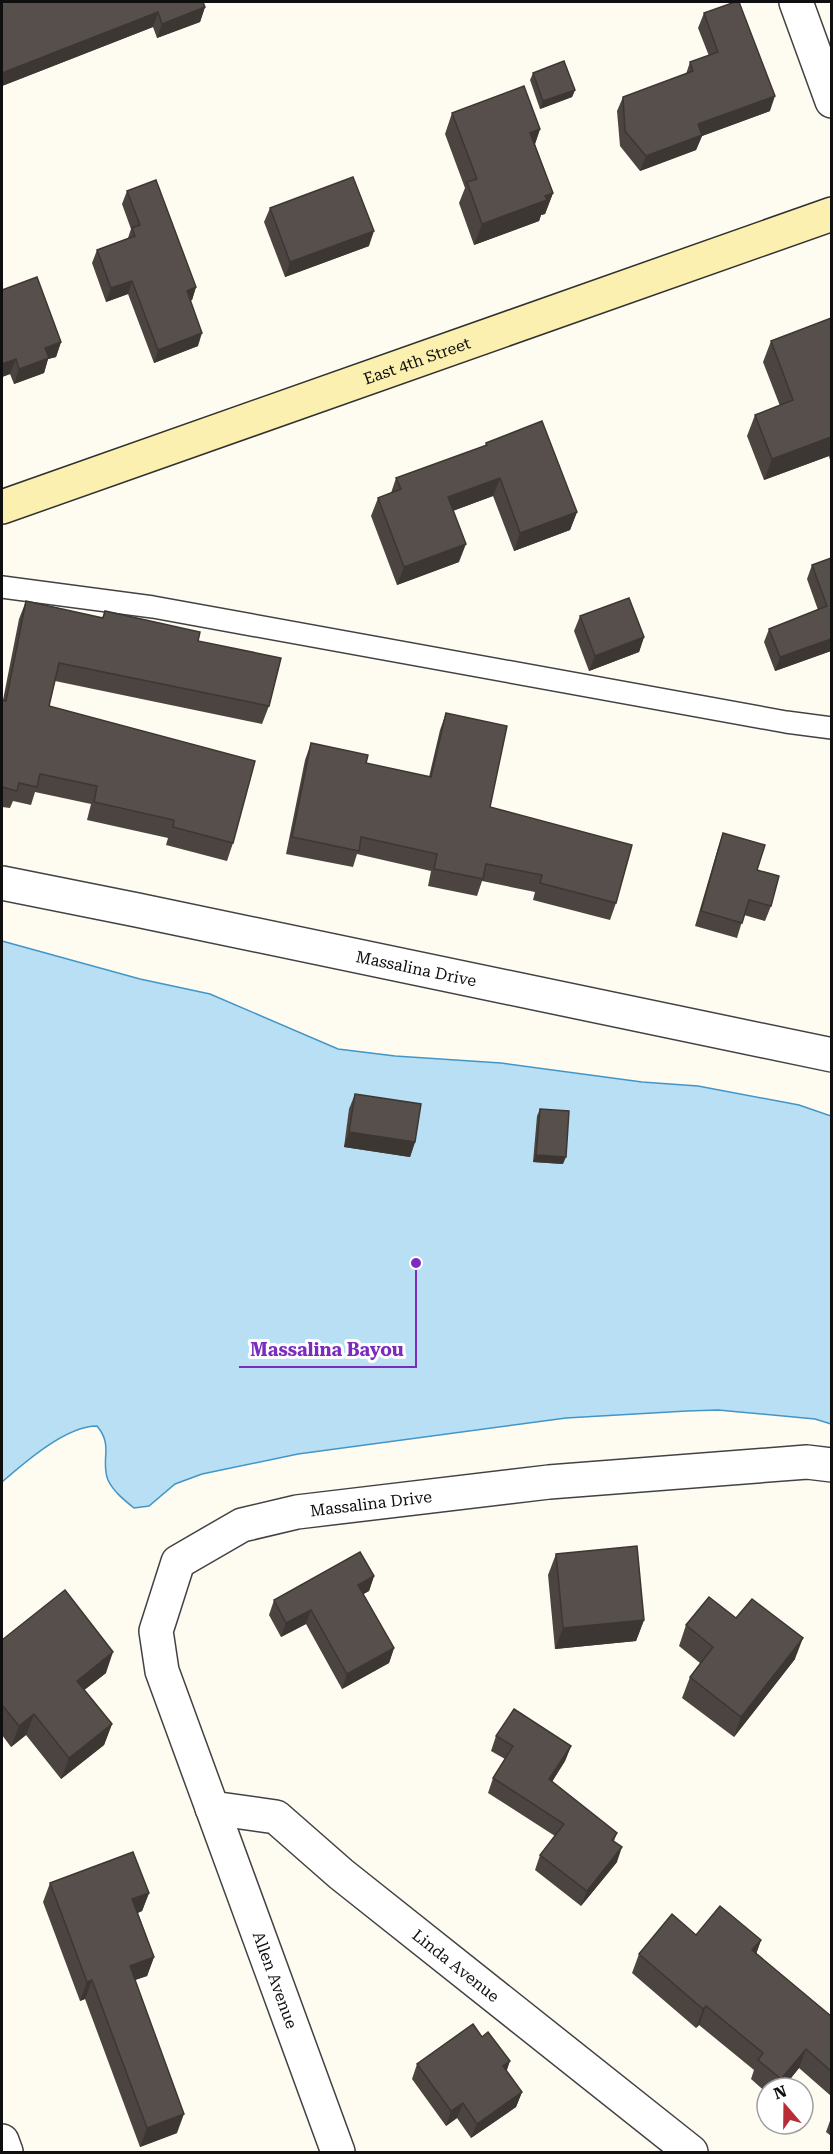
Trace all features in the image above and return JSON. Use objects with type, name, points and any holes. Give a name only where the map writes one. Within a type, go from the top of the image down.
[{"type":"street","points":[[796,2],[831,101]]},
{"type":"street","name":"East 4th Street","points":[[2,507],[831,214]]},
{"type":"street","name":"Massalina Drive","points":[[2,883],[831,1055]]},
{"type":"street","name":"Massalina Drive","points":[[212,1808],[162,1671],[156,1631],[178,1562],[242,1525],[297,1512],[549,1482],[807,1462],[831,1465]]},
{"type":"street","name":"Allen Avenue","points":[[212,1808],[339,2152]]},
{"type":"street","name":"Linda Avenue","points":[[212,1808],[276,1817],[341,1874],[691,2152]]},
{"type":"street","points":[[2,2140],[6,2152]]},
{"type":"lane","points":[[2,587],[153,607],[786,722],[831,728]]},
{"type":"water","points":[[2,941],[140,979],[210,994],[338,1049],[395,1056],[501,1063],[642,1082],[698,1086],[799,1105],[831,1116],[831,1424],[815,1419],[718,1410],[566,1418],[298,1454],[202,1474],[175,1484],[149,1506],[134,1508],[116,1492],[108,1480],[105,1466],[105,1440],[97,1426],[72,1432],[59,1438],[34,1455],[2,1482]]},
{"type":"building","points":[[2,2],[203,2],[205,7],[162,24],[158,12],[2,73]]},
{"type":"building","points":[[739,2],[775,96],[698,124],[702,135],[646,156],[625,131],[623,97],[693,71],[690,62],[718,52],[704,13]]},
{"type":"building","points":[[564,61],[575,90],[543,101],[533,73]]},
{"type":"building","points":[[524,86],[540,129],[530,133],[553,193],[545,196],[547,200],[482,224],[467,182],[477,179],[452,113]]},
{"type":"building","points":[[353,177],[374,231],[290,262],[270,208]]},
{"type":"building","points":[[156,180],[196,287],[187,291],[202,333],[158,350],[132,281],[111,288],[97,250],[135,236],[132,228],[140,225],[127,191]]},
{"type":"building","points":[[37,277],[61,342],[45,348],[49,358],[19,369],[16,359],[2,364],[2,290]]},
{"type":"building","points":[[831,318],[831,437],[772,459],[755,415],[793,400],[771,341]]},
{"type":"building","points":[[542,421],[577,512],[520,533],[500,478],[448,497],[466,544],[404,567],[378,498],[401,489],[396,478],[487,445],[486,443]]},
{"type":"building","points":[[831,558],[831,639],[780,657],[769,629],[827,606],[812,565]]},
{"type":"building","points":[[629,598],[644,637],[595,656],[580,616]]},
{"type":"building","points":[[26,601],[103,618],[105,611],[200,632],[198,641],[281,658],[269,706],[59,663],[49,706],[255,761],[233,843],[173,827],[174,820],[94,802],[97,786],[40,774],[37,787],[19,783],[17,791],[2,787],[2,700],[6,701]]},
{"type":"building","points":[[446,713],[507,726],[490,807],[632,845],[616,903],[540,883],[542,875],[486,864],[483,879],[434,869],[437,854],[361,837],[359,851],[292,837],[311,743],[368,755],[366,763],[431,777]]},
{"type":"building","points":[[723,833],[765,845],[757,870],[779,876],[771,906],[749,900],[742,923],[701,911]]},
{"type":"building","points":[[355,1094],[421,1104],[415,1142],[349,1132]]},
{"type":"building","points":[[540,1109],[569,1111],[566,1157],[536,1155]]},
{"type":"building","points":[[637,1546],[644,1620],[563,1628],[556,1554]]},
{"type":"building","points":[[360,1552],[374,1576],[358,1585],[394,1648],[347,1674],[311,1610],[286,1623],[274,1600]]},
{"type":"building","points":[[65,1590],[113,1652],[77,1681],[112,1724],[69,1758],[34,1714],[19,1726],[2,1705],[2,1640]]},
{"type":"building","points":[[709,1597],[736,1618],[752,1599],[803,1638],[741,1717],[690,1677],[713,1647],[686,1625]]},
{"type":"building","points":[[514,1709],[571,1746],[549,1779],[617,1833],[612,1840],[622,1847],[587,1891],[540,1855],[564,1824],[493,1778],[513,1746],[496,1736]]},
{"type":"building","points":[[133,1852],[149,1893],[132,1899],[154,1957],[130,1966],[184,2114],[147,2128],[92,1980],[87,1982],[50,1883]]},
{"type":"building","points":[[720,1906],[761,1940],[752,1950],[831,2016],[831,2071],[806,2049],[784,2076],[777,2076],[758,2060],[763,2053],[706,2006],[703,2009],[639,1954],[672,1914],[696,1935]]},
{"type":"building","points":[[473,2024],[482,2037],[488,2032],[510,2061],[503,2066],[522,2092],[477,2124],[463,2103],[451,2111],[417,2064]]},
{"type":"place","name":"Massalina Bayou","points":[[416,1263]]}]
